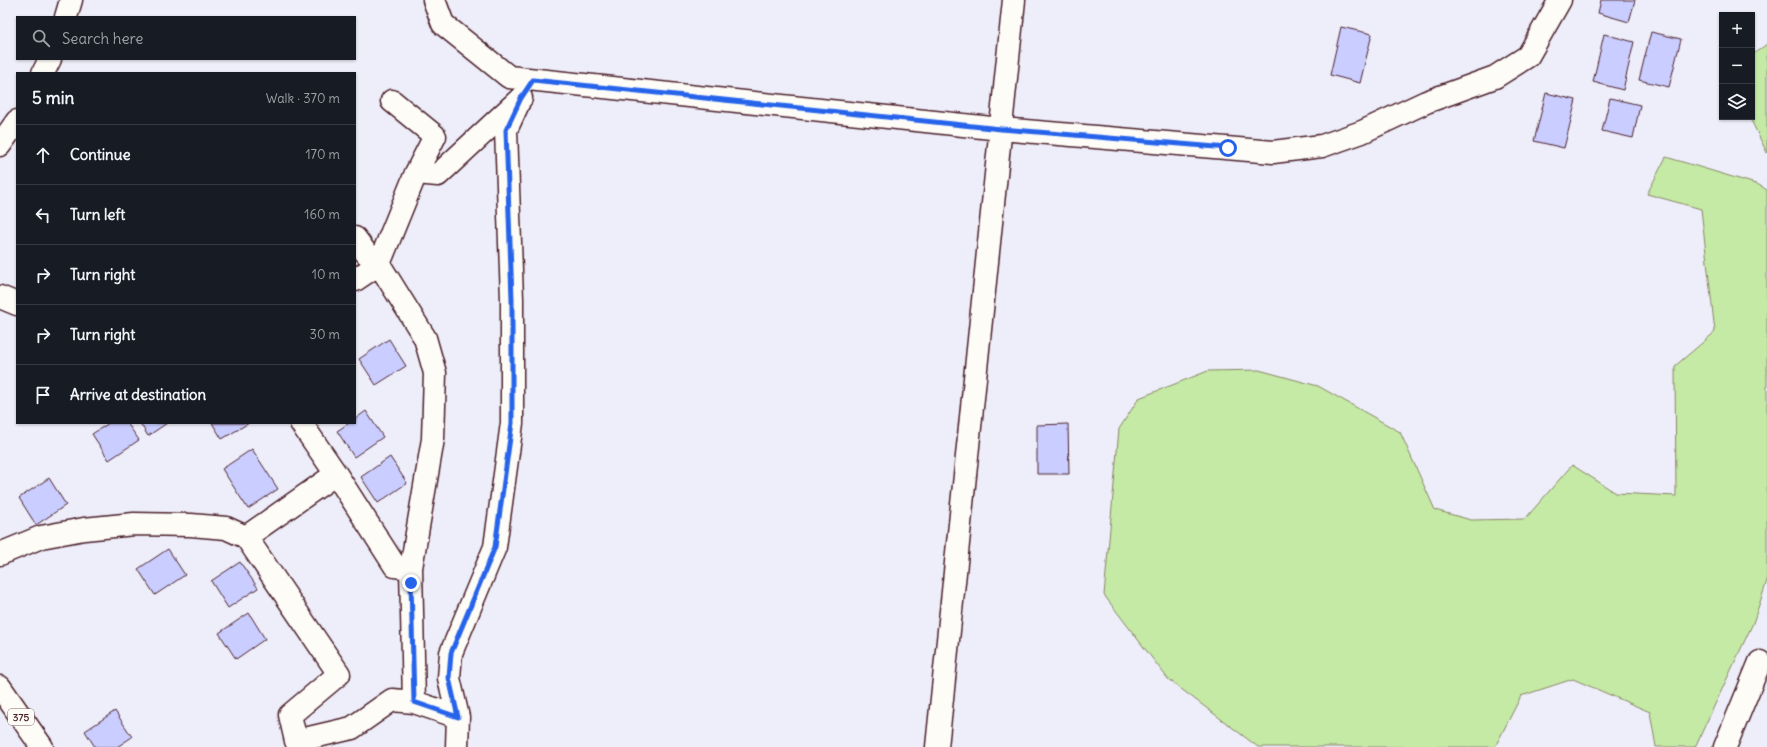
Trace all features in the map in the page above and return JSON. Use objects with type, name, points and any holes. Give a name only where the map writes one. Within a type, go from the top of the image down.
[{"type":"main road","points":[[66,16],[70,0]]},
{"type":"main road","points":[[434,0],[443,24],[509,77],[527,89],[1273,152],[1322,146],[1362,132],[1426,102],[1495,77],[1528,56],[1560,0]]},
{"type":"main road","points":[[937,747],[1014,0]]},
{"type":"main road","points":[[44,72],[50,60]]},
{"type":"main road","points":[[416,173],[438,175],[527,89]]},
{"type":"main road","points":[[457,747],[458,717],[449,678],[451,653],[495,547],[512,423],[512,299],[506,130],[527,89]]},
{"type":"main road","points":[[356,279],[379,264],[416,173],[434,136],[392,102]]},
{"type":"main road","points":[[0,146],[16,122]]},
{"type":"main road","points":[[356,239],[366,253],[379,264],[425,338],[435,373],[433,439],[411,568],[414,702]]},
{"type":"main road","points":[[0,297],[16,304]]},
{"type":"main road","points":[[302,424],[336,474],[395,566],[411,568]]},
{"type":"main road","points":[[246,537],[336,474]]},
{"type":"main road","points":[[0,554],[41,537],[84,529],[134,524],[190,525],[226,528],[246,537],[339,674],[290,715],[296,741],[352,728],[392,700],[414,702],[458,717]]},
{"type":"main road","points":[[1725,747],[1760,662]]},
{"type":"main road","name":"375","points":[[0,687],[42,747]]},
{"type":"green space","points":[[1767,44],[1767,153],[1751,120],[1755,120],[1755,53]]},
{"type":"green space","points":[[1666,157],[1759,185],[1767,190],[1767,581],[1753,623],[1695,747],[1656,747],[1650,712],[1573,679],[1521,696],[1495,747],[1258,747],[1168,679],[1104,595],[1119,429],[1139,398],[1208,371],[1259,370],[1318,386],[1400,432],[1435,510],[1471,520],[1525,519],[1572,465],[1616,493],[1676,496],[1675,366],[1715,332],[1701,209],[1647,194]]},
{"type":"building","points":[[1601,0],[1635,0],[1629,22],[1598,13]]},
{"type":"building","points":[[1341,27],[1372,34],[1360,83],[1330,75]]},
{"type":"building","points":[[1651,32],[1681,39],[1669,87],[1639,80]]},
{"type":"building","points":[[1604,34],[1634,42],[1623,90],[1593,82]]},
{"type":"building","points":[[1546,93],[1576,100],[1564,148],[1534,141]]},
{"type":"building","points":[[1610,98],[1640,105],[1633,138],[1602,131]]},
{"type":"building","points":[[389,339],[406,366],[376,385],[359,359]]},
{"type":"building","points":[[366,411],[383,437],[354,457],[337,431],[348,424],[356,424],[356,418]]},
{"type":"building","points":[[107,424],[128,424],[139,440],[109,460],[92,434]]},
{"type":"building","points":[[141,424],[166,424],[148,436]]},
{"type":"building","points":[[213,424],[247,424],[222,439]]},
{"type":"building","points":[[1068,424],[1069,474],[1037,474],[1037,425]]},
{"type":"building","points":[[252,449],[278,489],[248,509],[222,469]]},
{"type":"building","points":[[390,457],[407,483],[378,503],[361,477]]},
{"type":"building","points":[[49,478],[66,505],[36,525],[19,498]]},
{"type":"building","points":[[168,549],[185,575],[155,595],[138,569]]},
{"type":"building","points":[[240,562],[258,588],[228,608],[211,581]]},
{"type":"building","points":[[249,613],[265,639],[236,659],[219,633]]},
{"type":"building","points":[[115,711],[132,737],[117,747],[95,747],[85,731]]},
{"type":"route","points":[[411,583],[414,702],[458,717],[449,678],[451,653],[495,547],[512,423],[512,299],[506,130],[521,98],[533,80],[1001,129],[1228,148]]}]
